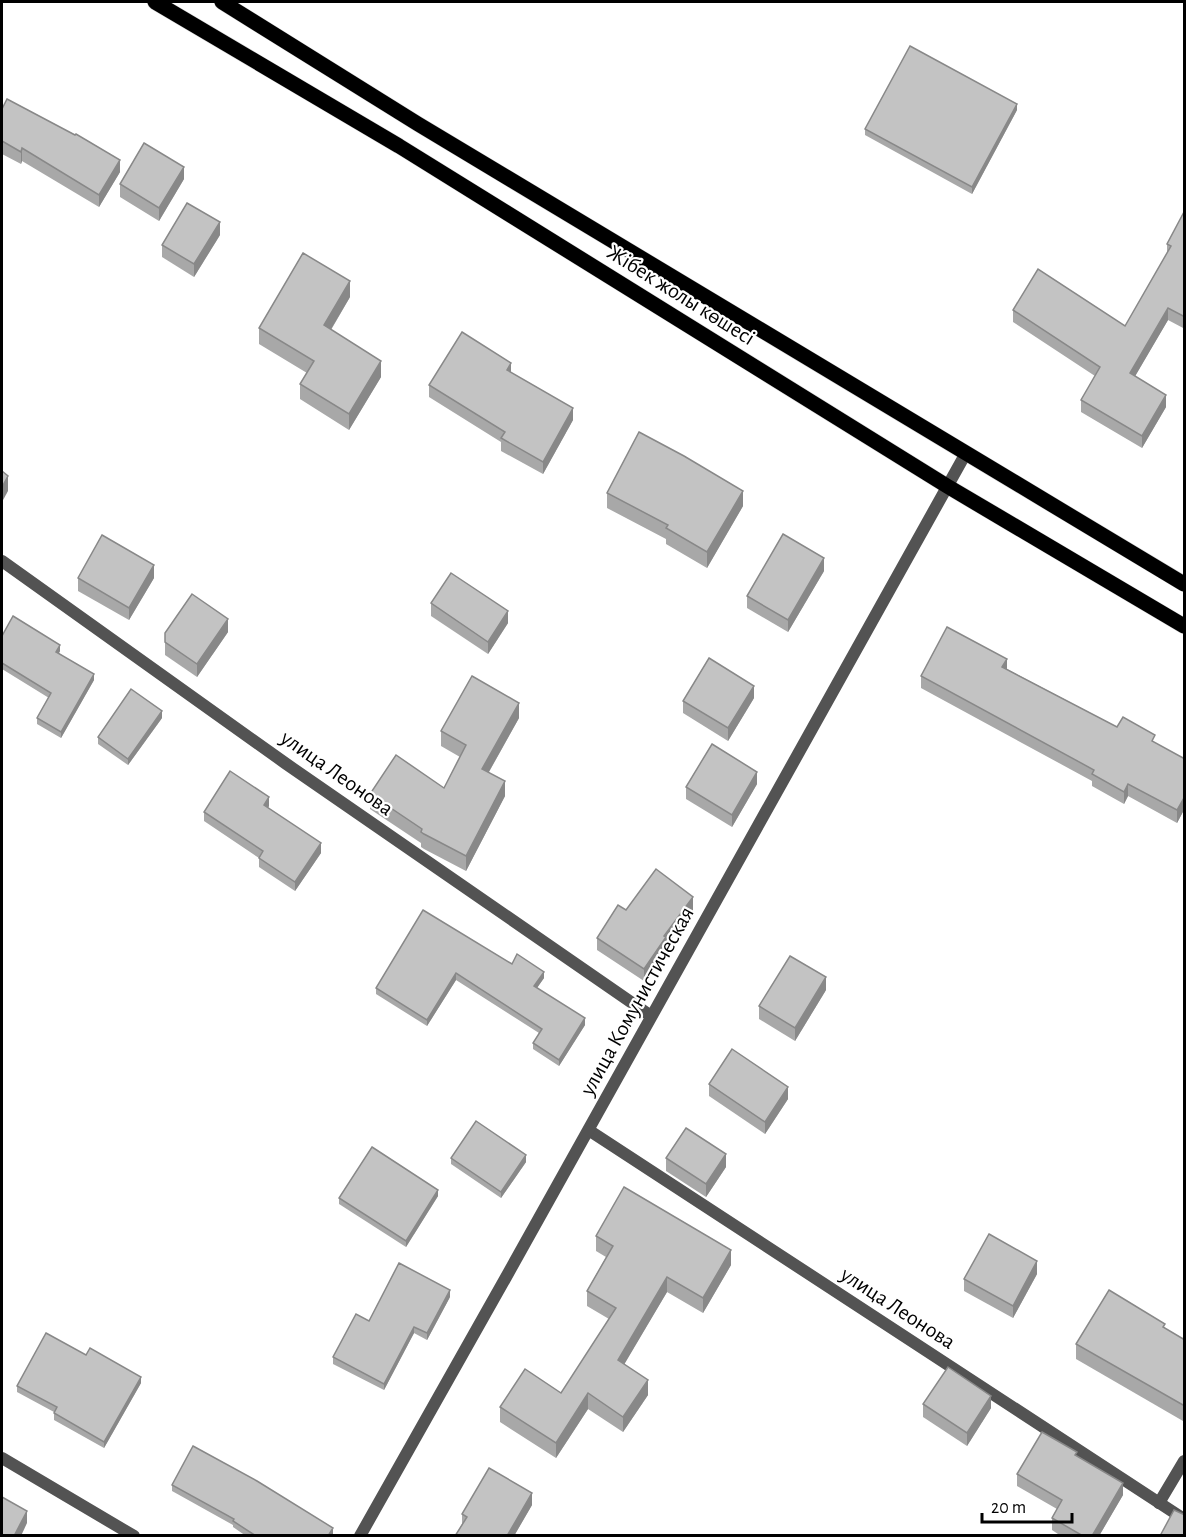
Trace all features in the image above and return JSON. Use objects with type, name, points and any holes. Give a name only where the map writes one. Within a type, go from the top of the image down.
[{"type":"main road","name":"Жібек жолы көшесі","points":[[155,2],[399,146],[947,486],[1185,626]]},
{"type":"main road","name":"Жібек жолы көшесі","points":[[222,2],[418,124],[1185,584]]},
{"type":"street","name":"улица Комунистическая","points":[[360,1536],[590,1131],[651,1016],[966,453]]},
{"type":"street","name":"улица Леонова","points":[[2,561],[285,763],[651,1016]]},
{"type":"street","name":"улица Леонова","points":[[590,1131],[1185,1519]]},
{"type":"street","points":[[2,1458],[134,1536]]},
{"type":"street","points":[[1159,1503],[1185,1461]]},
{"type":"building","points":[[910,46],[1017,104],[972,187],[865,129]]},
{"type":"building","points":[[7,99],[76,134],[120,160],[99,195],[22,148],[21,152],[2,141],[2,109]]},
{"type":"building","points":[[144,143],[184,167],[159,208],[120,184]]},
{"type":"building","points":[[187,203],[220,222],[194,264],[162,245]]},
{"type":"building","points":[[1185,210],[1185,317],[1168,308],[1130,373],[1166,395],[1142,436],[1081,400],[1100,367],[1013,310],[1038,269],[1125,326],[1171,246],[1167,244]]},
{"type":"building","points":[[303,253],[350,281],[324,325],[381,361],[349,414],[300,384],[314,361],[259,328]]},
{"type":"building","points":[[462,332],[511,363],[507,370],[573,408],[543,462],[501,438],[505,432],[429,385]]},
{"type":"building","points":[[639,432],[743,491],[707,552],[666,528],[668,525],[607,493]]},
{"type":"building","points":[[2,471],[8,476],[2,487]]},
{"type":"building","points":[[783,534],[824,558],[788,620],[747,596]]},
{"type":"building","points":[[102,535],[154,565],[129,608],[78,578]]},
{"type":"building","points":[[451,573],[508,611],[488,642],[431,603]]},
{"type":"building","points":[[192,594],[228,619],[197,664],[165,642],[165,633]]},
{"type":"building","points":[[13,616],[60,645],[56,652],[94,674],[61,732],[37,718],[51,693],[2,663],[2,636]]},
{"type":"building","points":[[947,627],[1007,659],[1002,667],[1117,727],[1123,717],[1155,735],[1152,741],[1185,759],[1185,796],[1177,810],[1128,784],[1124,792],[1092,774],[1094,770],[921,676]]},
{"type":"building","points":[[709,658],[754,686],[728,728],[683,701]]},
{"type":"building","points":[[472,676],[519,703],[482,769],[505,781],[466,856],[424,834],[421,832],[422,829],[370,794],[396,755],[444,788],[466,745],[441,731]]},
{"type":"building","points":[[131,689],[162,711],[128,759],[98,737]]},
{"type":"building","points":[[712,744],[757,772],[732,815],[686,787]]},
{"type":"building","points":[[230,771],[269,797],[264,805],[321,843],[295,882],[259,858],[263,851],[204,812]]},
{"type":"building","points":[[656,869],[693,897],[664,936],[666,937],[644,969],[597,938],[618,905],[626,910]]},
{"type":"building","points":[[423,910],[512,964],[517,954],[544,972],[534,986],[585,1018],[559,1060],[533,1043],[542,1029],[456,973],[427,1020],[376,988]]},
{"type":"building","points":[[790,956],[826,977],[795,1028],[759,1006]]},
{"type":"building","points":[[732,1049],[788,1087],[765,1122],[709,1084]]},
{"type":"building","points":[[476,1121],[526,1155],[501,1192],[451,1158]]},
{"type":"building","points":[[686,1128],[726,1154],[706,1184],[666,1158]]},
{"type":"building","points":[[372,1147],[438,1190],[406,1241],[339,1198]]},
{"type":"building","points":[[624,1187],[731,1250],[703,1298],[667,1277],[618,1360],[648,1380],[623,1417],[588,1393],[556,1443],[500,1407],[525,1369],[561,1393],[616,1308],[587,1291],[613,1246],[596,1236]]},
{"type":"building","points":[[989,1234],[1037,1261],[1013,1306],[964,1279]]},
{"type":"building","points":[[399,1263],[450,1290],[427,1333],[414,1327],[384,1384],[333,1357],[356,1314],[369,1321]]},
{"type":"building","points":[[1109,1290],[1165,1324],[1163,1327],[1185,1340],[1185,1403],[1183,1405],[1076,1344]]},
{"type":"building","points":[[46,1333],[86,1355],[90,1348],[141,1377],[104,1442],[54,1413],[57,1407],[17,1386]]},
{"type":"building","points":[[948,1367],[991,1396],[967,1433],[923,1404]]},
{"type":"building","points":[[1042,1432],[1077,1452],[1075,1455],[1123,1483],[1092,1536],[1083,1536],[1052,1518],[1062,1500],[1017,1474]]},
{"type":"building","points":[[193,1446],[257,1481],[333,1528],[328,1536],[256,1536],[233,1521],[234,1519],[172,1485]]},
{"type":"building","points":[[489,1468],[532,1493],[507,1536],[455,1536],[467,1517],[462,1514]]},
{"type":"building","points":[[2,1497],[27,1511],[14,1536],[2,1536]]},
{"type":"building","points":[[1174,1510],[1185,1515],[1185,1536],[1160,1536]]}]
